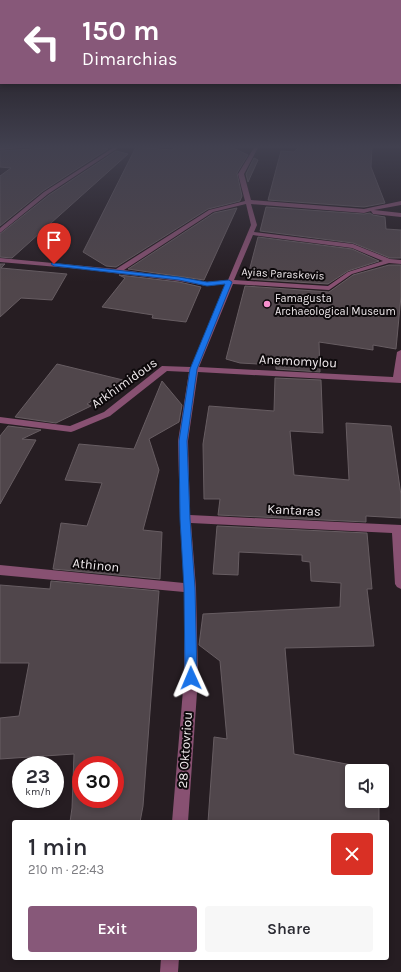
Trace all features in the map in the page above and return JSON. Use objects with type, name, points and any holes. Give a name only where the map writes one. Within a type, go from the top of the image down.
[{"type":"street","points":[[0,230],[49,191]]},
{"type":"street","name":"28 Oktovriou","points":[[180,820],[191,678],[190,588],[185,519],[183,441],[194,369],[254,225],[246,191]]},
{"type":"street","points":[[118,271],[212,211],[249,202],[401,215]]},
{"type":"street","points":[[364,211],[401,202]]},
{"type":"street","points":[[251,233],[353,246],[389,261]]},
{"type":"street","name":"Ayias Paraskevis","points":[[0,260],[118,271],[207,284],[229,282],[329,288],[350,274],[389,261],[401,262]]},
{"type":"street","points":[[399,380],[401,352]]},
{"type":"street","name":"Arkhimidous","points":[[0,420],[71,429],[107,414],[165,368],[194,369]]},
{"type":"street","name":"Anemomylou","points":[[194,369],[399,380]]},
{"type":"street","name":"Kantaras","points":[[185,519],[399,529]]},
{"type":"street","points":[[399,529],[401,584]]},
{"type":"street","name":"Athinon","points":[[0,570],[190,588]]},
{"type":"street","points":[[169,972],[170,960]]},
{"type":"building","points":[[0,191],[43,191],[0,226]]},
{"type":"building","points":[[55,191],[86,191],[12,258],[0,257],[0,234]]},
{"type":"building","points":[[114,191],[241,191],[242,196],[240,201],[208,209],[116,267],[106,266],[83,252]]},
{"type":"building","points":[[270,191],[380,191],[385,203],[364,207],[268,200]]},
{"type":"building","points":[[266,207],[364,214],[370,213],[385,217],[386,229],[401,230],[401,258],[390,258],[353,243],[260,231]]},
{"type":"building","points":[[237,208],[204,280],[128,269],[214,213]]},
{"type":"building","points":[[258,237],[352,249],[379,261],[348,271],[328,284],[247,279]]},
{"type":"building","points":[[0,264],[5,264],[1,268],[67,274],[52,300],[21,298],[0,317]]},
{"type":"building","points":[[389,265],[401,265],[401,296],[396,349],[373,345],[373,350],[319,342],[320,372],[276,369],[276,365],[240,363],[226,359],[245,286],[329,292],[353,275]]},
{"type":"building","points":[[119,275],[179,282],[201,287],[186,322],[152,318],[153,315],[102,307],[125,278]]},
{"type":"building","points":[[57,364],[123,380],[87,404],[91,406],[56,423],[15,417]]},
{"type":"building","points":[[275,378],[321,380],[323,433],[290,431],[294,475],[349,480],[346,423],[391,426],[401,495],[401,518],[366,516],[366,522],[218,515],[220,499],[204,499],[203,444],[209,406],[274,411]]},
{"type":"building","points":[[162,381],[182,405],[179,422],[149,439],[159,470],[143,530],[162,532],[160,579],[53,569],[61,523],[87,526],[102,483],[65,480],[79,444],[134,449]]},
{"type":"building","points":[[8,426],[41,430],[22,439],[36,440],[0,504],[0,436]]},
{"type":"building","points":[[217,526],[367,533],[372,589],[367,589],[374,646],[285,648],[294,754],[346,764],[345,764],[345,808],[379,808],[379,820],[208,820],[214,737],[227,739],[220,661],[199,645],[203,614],[340,607],[341,583],[311,581],[310,562],[302,561],[302,555],[239,552],[238,575],[213,574]]},
{"type":"building","points":[[51,581],[159,591],[143,806],[140,820],[70,820],[72,808],[124,808],[124,756],[74,756],[74,754],[12,756],[12,758],[0,759],[0,718],[19,716],[29,663],[0,663],[0,585],[50,589]]},
{"type":"place","name":"Famagusta Archaeological Museum","points":[[267,304]]},
{"type":"route","points":[[54,264],[179,279],[207,284],[229,282],[194,369],[183,441],[185,519],[190,588],[191,678]]}]
